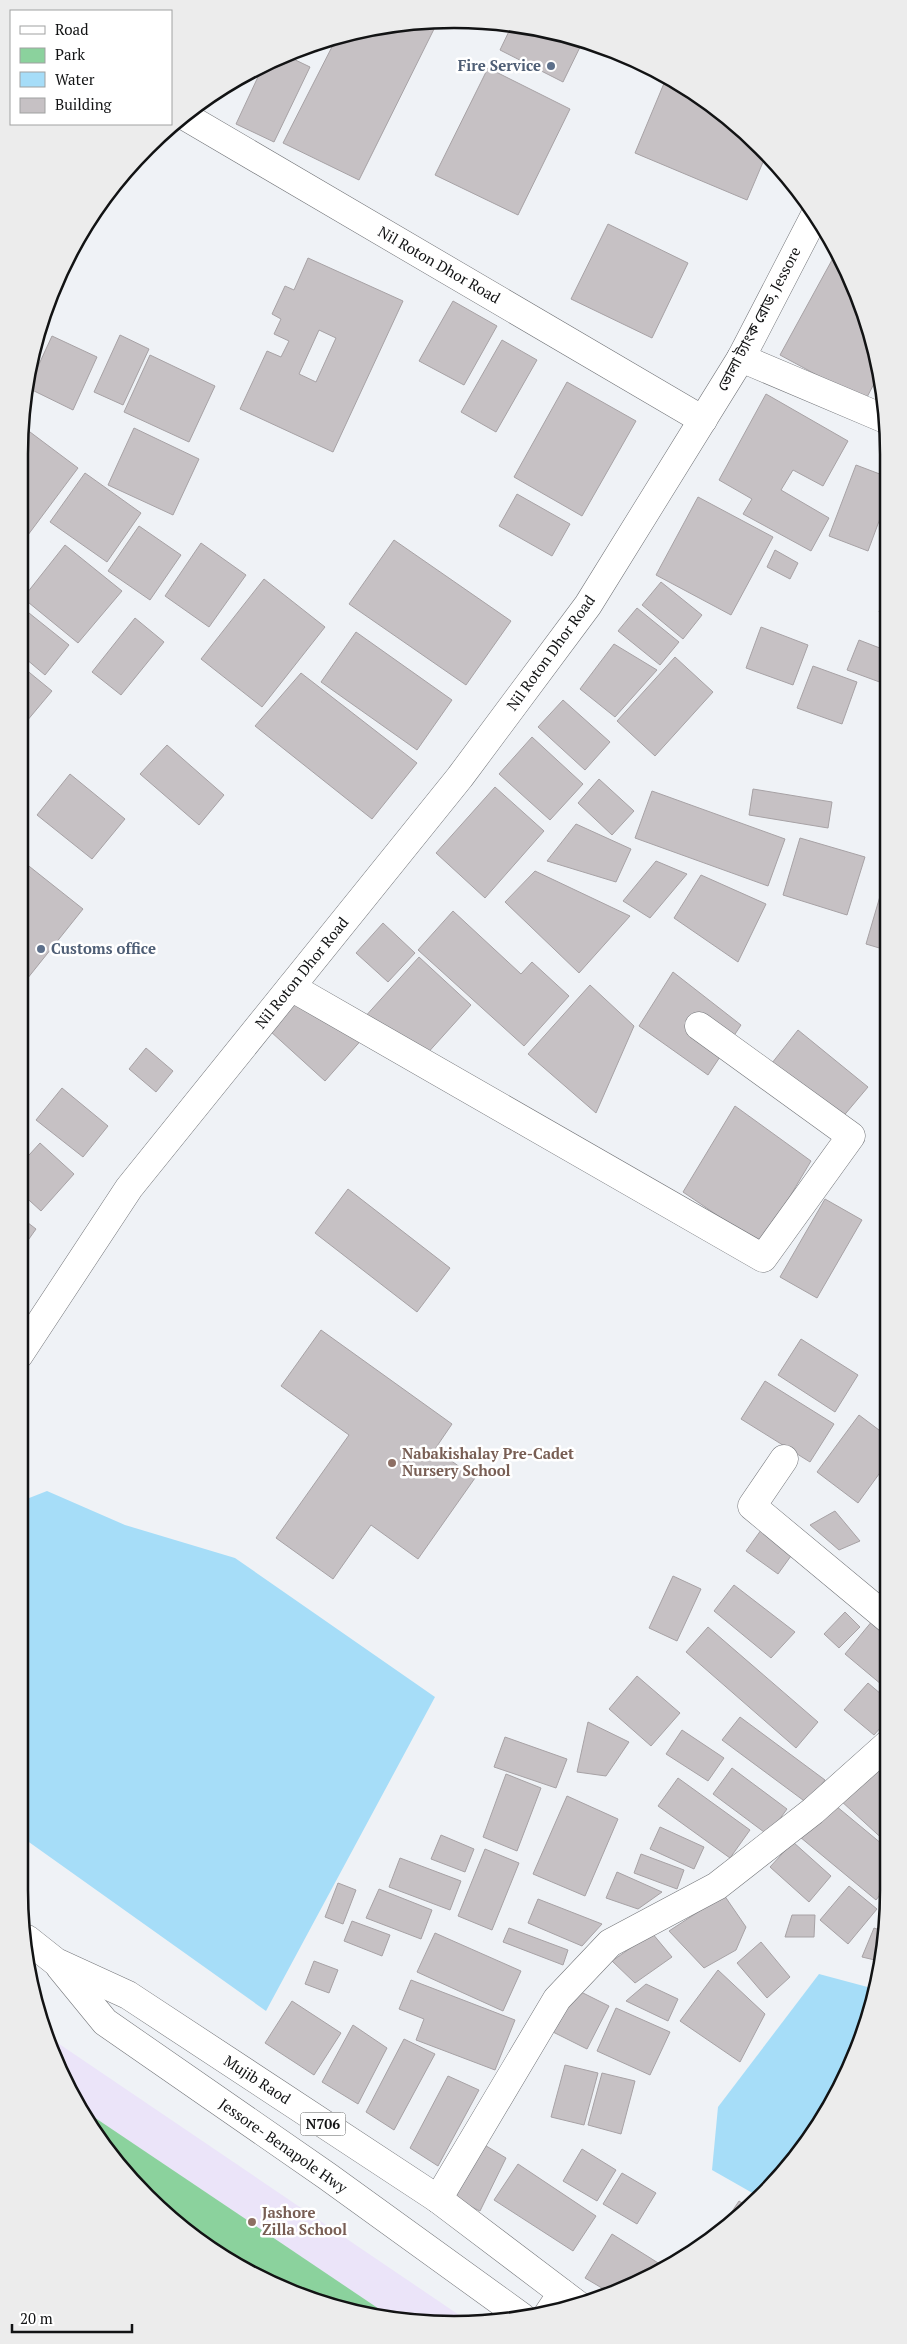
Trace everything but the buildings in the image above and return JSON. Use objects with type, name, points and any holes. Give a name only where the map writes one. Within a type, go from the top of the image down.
[{"type":"main road","name":"Nil Roton Dhor Road","points":[[28,1341],[129,1188],[460,777],[588,605],[703,420],[190,119]]},
{"type":"main road","name":"ভোলা ট্যাংক রোড, Jessore","points":[[703,420],[741,358],[811,222]]},
{"type":"main road","points":[[741,358],[878,416]]},
{"type":"main road","points":[[291,987],[763,1258],[851,1136],[699,1026]]},
{"type":"main road","points":[[784,1459],[752,1506],[880,1612]]},
{"type":"main road","points":[[438,2199],[557,1999],[610,1943],[716,1886],[814,1810],[880,1751]]},
{"type":"main road","name":"Mujib Raod","points":[[31,1942],[56,1962],[128,1995],[438,2199],[561,2303]]},
{"type":"main road","name":"Jessore- Benapole Hwy","points":[[56,1962],[106,2022],[327,2176],[515,2312]]},
{"type":"shaded area","name":"Jashore Zilla School","points":[[55,2041],[461,2316],[426,2316],[398,2313],[343,2302],[290,2284],[265,2273],[217,2245],[152,2192],[116,2150],[99,2127],[71,2079]]},
{"type":"green space","points":[[92,2116],[380,2310],[343,2302],[290,2284],[265,2273],[217,2245],[152,2192],[116,2150]]},
{"type":"water","points":[[47,1491],[125,1525],[235,1558],[435,1697],[266,2011],[28,1841],[28,1498]]},
{"type":"water","points":[[819,1974],[868,1987],[857,2027],[836,2079],[808,2127],[774,2171],[753,2193],[712,2170],[718,2107]]},
{"type":"place","name":"Fire Service","points":[[551,66]]},
{"type":"place","name":"Customs office","points":[[41,949]]},
{"type":"place","name":"Nabakishalay Pre-Cadet Nursery School","points":[[392,1463]]},
{"type":"place","name":"Jashore Zilla School","points":[[252,2222]]}]
